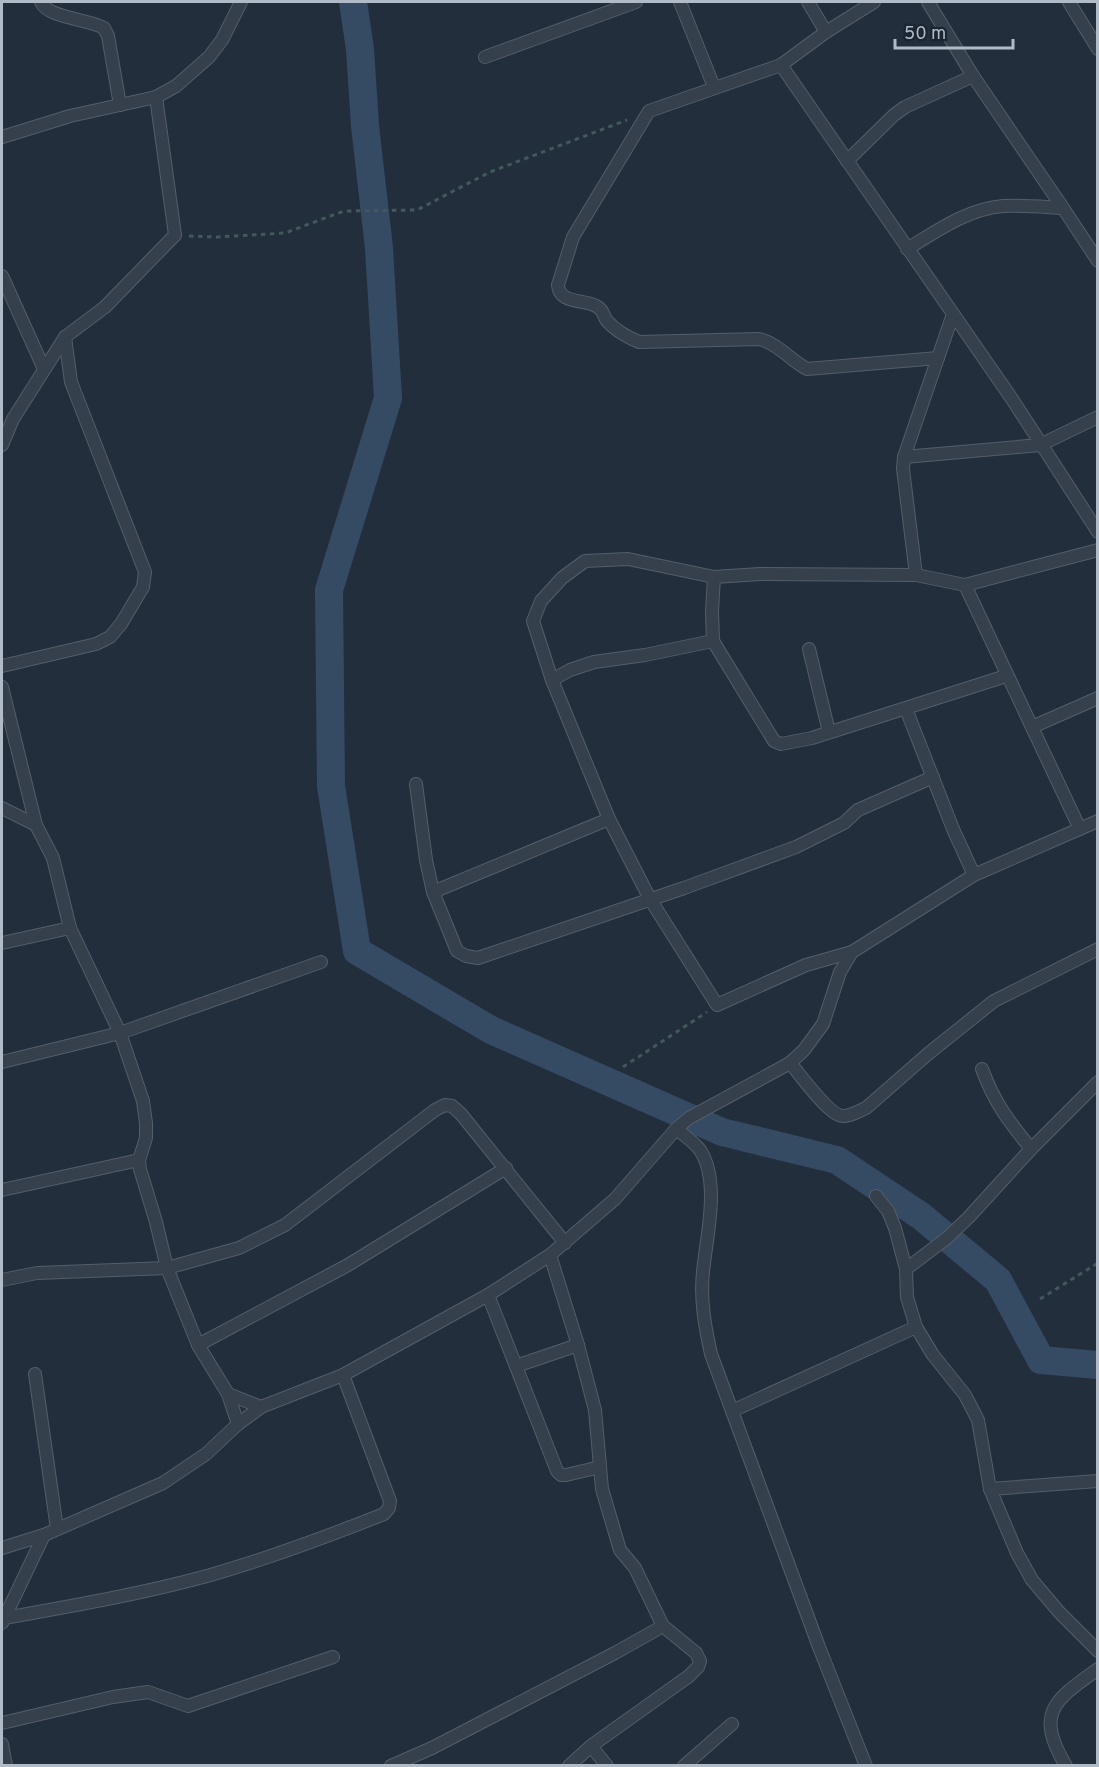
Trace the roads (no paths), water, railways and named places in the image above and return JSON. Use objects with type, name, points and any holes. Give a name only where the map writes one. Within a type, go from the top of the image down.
[{"type":"street","points":[[41,2],[50,12],[87,20],[104,28],[108,36],[120,105]]},
{"type":"street","points":[[2,137],[70,116],[156,97],[176,86],[209,57],[222,40],[241,2]]},
{"type":"street","points":[[485,57],[636,2]]},
{"type":"street","points":[[680,2],[714,87]]},
{"type":"street","points":[[808,2],[825,32]]},
{"type":"street","points":[[874,2],[825,32],[781,65],[649,111],[573,237],[558,285],[559,292],[564,298],[600,308],[607,321],[624,336],[639,342],[759,339],[771,342],[807,369],[938,358]]},
{"type":"street","points":[[928,2],[973,76],[1097,258]]},
{"type":"street","points":[[1069,2],[1098,49]]},
{"type":"street","points":[[781,65],[1012,399],[1098,532]]},
{"type":"street","points":[[847,161],[905,107],[973,76]]},
{"type":"street","points":[[2,445],[13,419],[65,337],[105,307],[175,235],[156,97]]},
{"type":"street","points":[[907,249],[974,212],[1003,206],[1063,208]]},
{"type":"street","points":[[2,276],[44,369]]},
{"type":"street","points":[[916,575],[903,480],[904,457],[953,314]]},
{"type":"street","points":[[2,666],[96,644],[110,637],[133,606],[143,587],[145,572],[70,382],[65,337]]},
{"type":"street","points":[[904,457],[1040,445],[1098,417]]},
{"type":"street","points":[[1098,550],[965,585],[916,575],[760,574],[714,577],[628,559],[585,561],[562,578],[541,601],[532,621],[552,680],[609,819],[650,899],[717,1005],[806,965],[852,952],[974,875],[1098,821]]},
{"type":"street","points":[[714,577],[713,641],[774,741],[782,744],[812,738],[1006,676]]},
{"type":"street","points":[[965,585],[1080,830]]},
{"type":"street","points":[[552,680],[570,670],[594,662],[645,655],[713,641]]},
{"type":"street","points":[[809,649],[829,732]]},
{"type":"street","points":[[2,687],[36,825],[53,858],[70,928],[120,1033],[143,1101],[146,1138],[139,1160],[140,1169],[167,1268],[198,1345],[228,1394],[238,1424]]},
{"type":"street","points":[[1032,727],[1098,698]]},
{"type":"street","points":[[906,709],[974,875]]},
{"type":"street","points":[[416,784],[426,860],[433,892],[457,951],[466,956],[478,958],[796,847],[844,823],[858,810],[933,777]]},
{"type":"street","points":[[2,808],[36,825]]},
{"type":"street","points":[[433,892],[609,819]]},
{"type":"street","points":[[2,943],[70,928]]},
{"type":"street","points":[[790,1063],[831,1112],[842,1116],[853,1114],[866,1108],[994,1001],[1098,948]]},
{"type":"street","points":[[2,1548],[44,1535],[162,1483],[206,1454],[238,1424],[261,1407],[344,1375],[488,1295],[550,1255],[615,1199],[676,1129],[689,1118],[790,1063],[804,1050],[823,1024],[840,972],[852,952]]},
{"type":"street","points":[[2,1062],[120,1033],[321,962]]},
{"type":"street","points":[[982,1069],[992,1095],[1004,1115],[1031,1149]]},
{"type":"street","points":[[906,1269],[947,1238],[969,1217],[1031,1149],[1098,1082]]},
{"type":"street","points":[[2,1280],[37,1273],[167,1268],[240,1248],[285,1225],[419,1121],[444,1105],[452,1106],[461,1113],[565,1243]]},
{"type":"street","points":[[676,1129],[699,1149],[707,1165],[711,1211],[703,1273],[703,1315],[711,1354],[819,1647],[866,1766]]},
{"type":"street","points":[[2,1190],[139,1160]]},
{"type":"street","points":[[198,1345],[348,1265],[506,1168]]},
{"type":"street","points":[[876,1196],[892,1220],[906,1269],[908,1297],[916,1327],[933,1354],[965,1395],[978,1420],[990,1489],[1017,1553],[1032,1580],[1098,1652]]},
{"type":"street","points":[[550,1255],[579,1345],[595,1410],[602,1489],[620,1550],[634,1568],[663,1626],[696,1653],[700,1661],[698,1667],[689,1676],[591,1746],[569,1766]]},
{"type":"street","points":[[488,1295],[557,1471],[566,1475],[600,1467]]},
{"type":"street","points":[[732,1411],[916,1327]]},
{"type":"street","points":[[516,1366],[579,1345]]},
{"type":"street","points":[[35,1374],[57,1529]]},
{"type":"street","points":[[3,1621],[205,1576],[309,1544],[384,1514],[389,1508],[390,1501],[344,1375]]},
{"type":"street","points":[[228,1394],[261,1407]]},
{"type":"street","points":[[990,1489],[1098,1481]]},
{"type":"street","points":[[3,1621],[44,1535]]},
{"type":"street","points":[[391,1766],[432,1748],[663,1626]]},
{"type":"street","points":[[2,1724],[113,1697],[148,1692],[188,1706],[333,1657]]},
{"type":"street","points":[[1066,1766],[1054,1746],[1050,1724],[1054,1707],[1063,1695],[1098,1669]]},
{"type":"street","points":[[684,1766],[732,1724]]},
{"type":"street","points":[[2,1744],[6,1766]]},
{"type":"street","points":[[591,1746],[607,1766]]},
{"type":"waterway","points":[[353,2],[360,49],[365,126],[379,248],[388,398],[329,590],[331,786],[357,951],[491,1030],[722,1132],[837,1160],[921,1216],[998,1280],[1041,1360],[1098,1365]]}]
